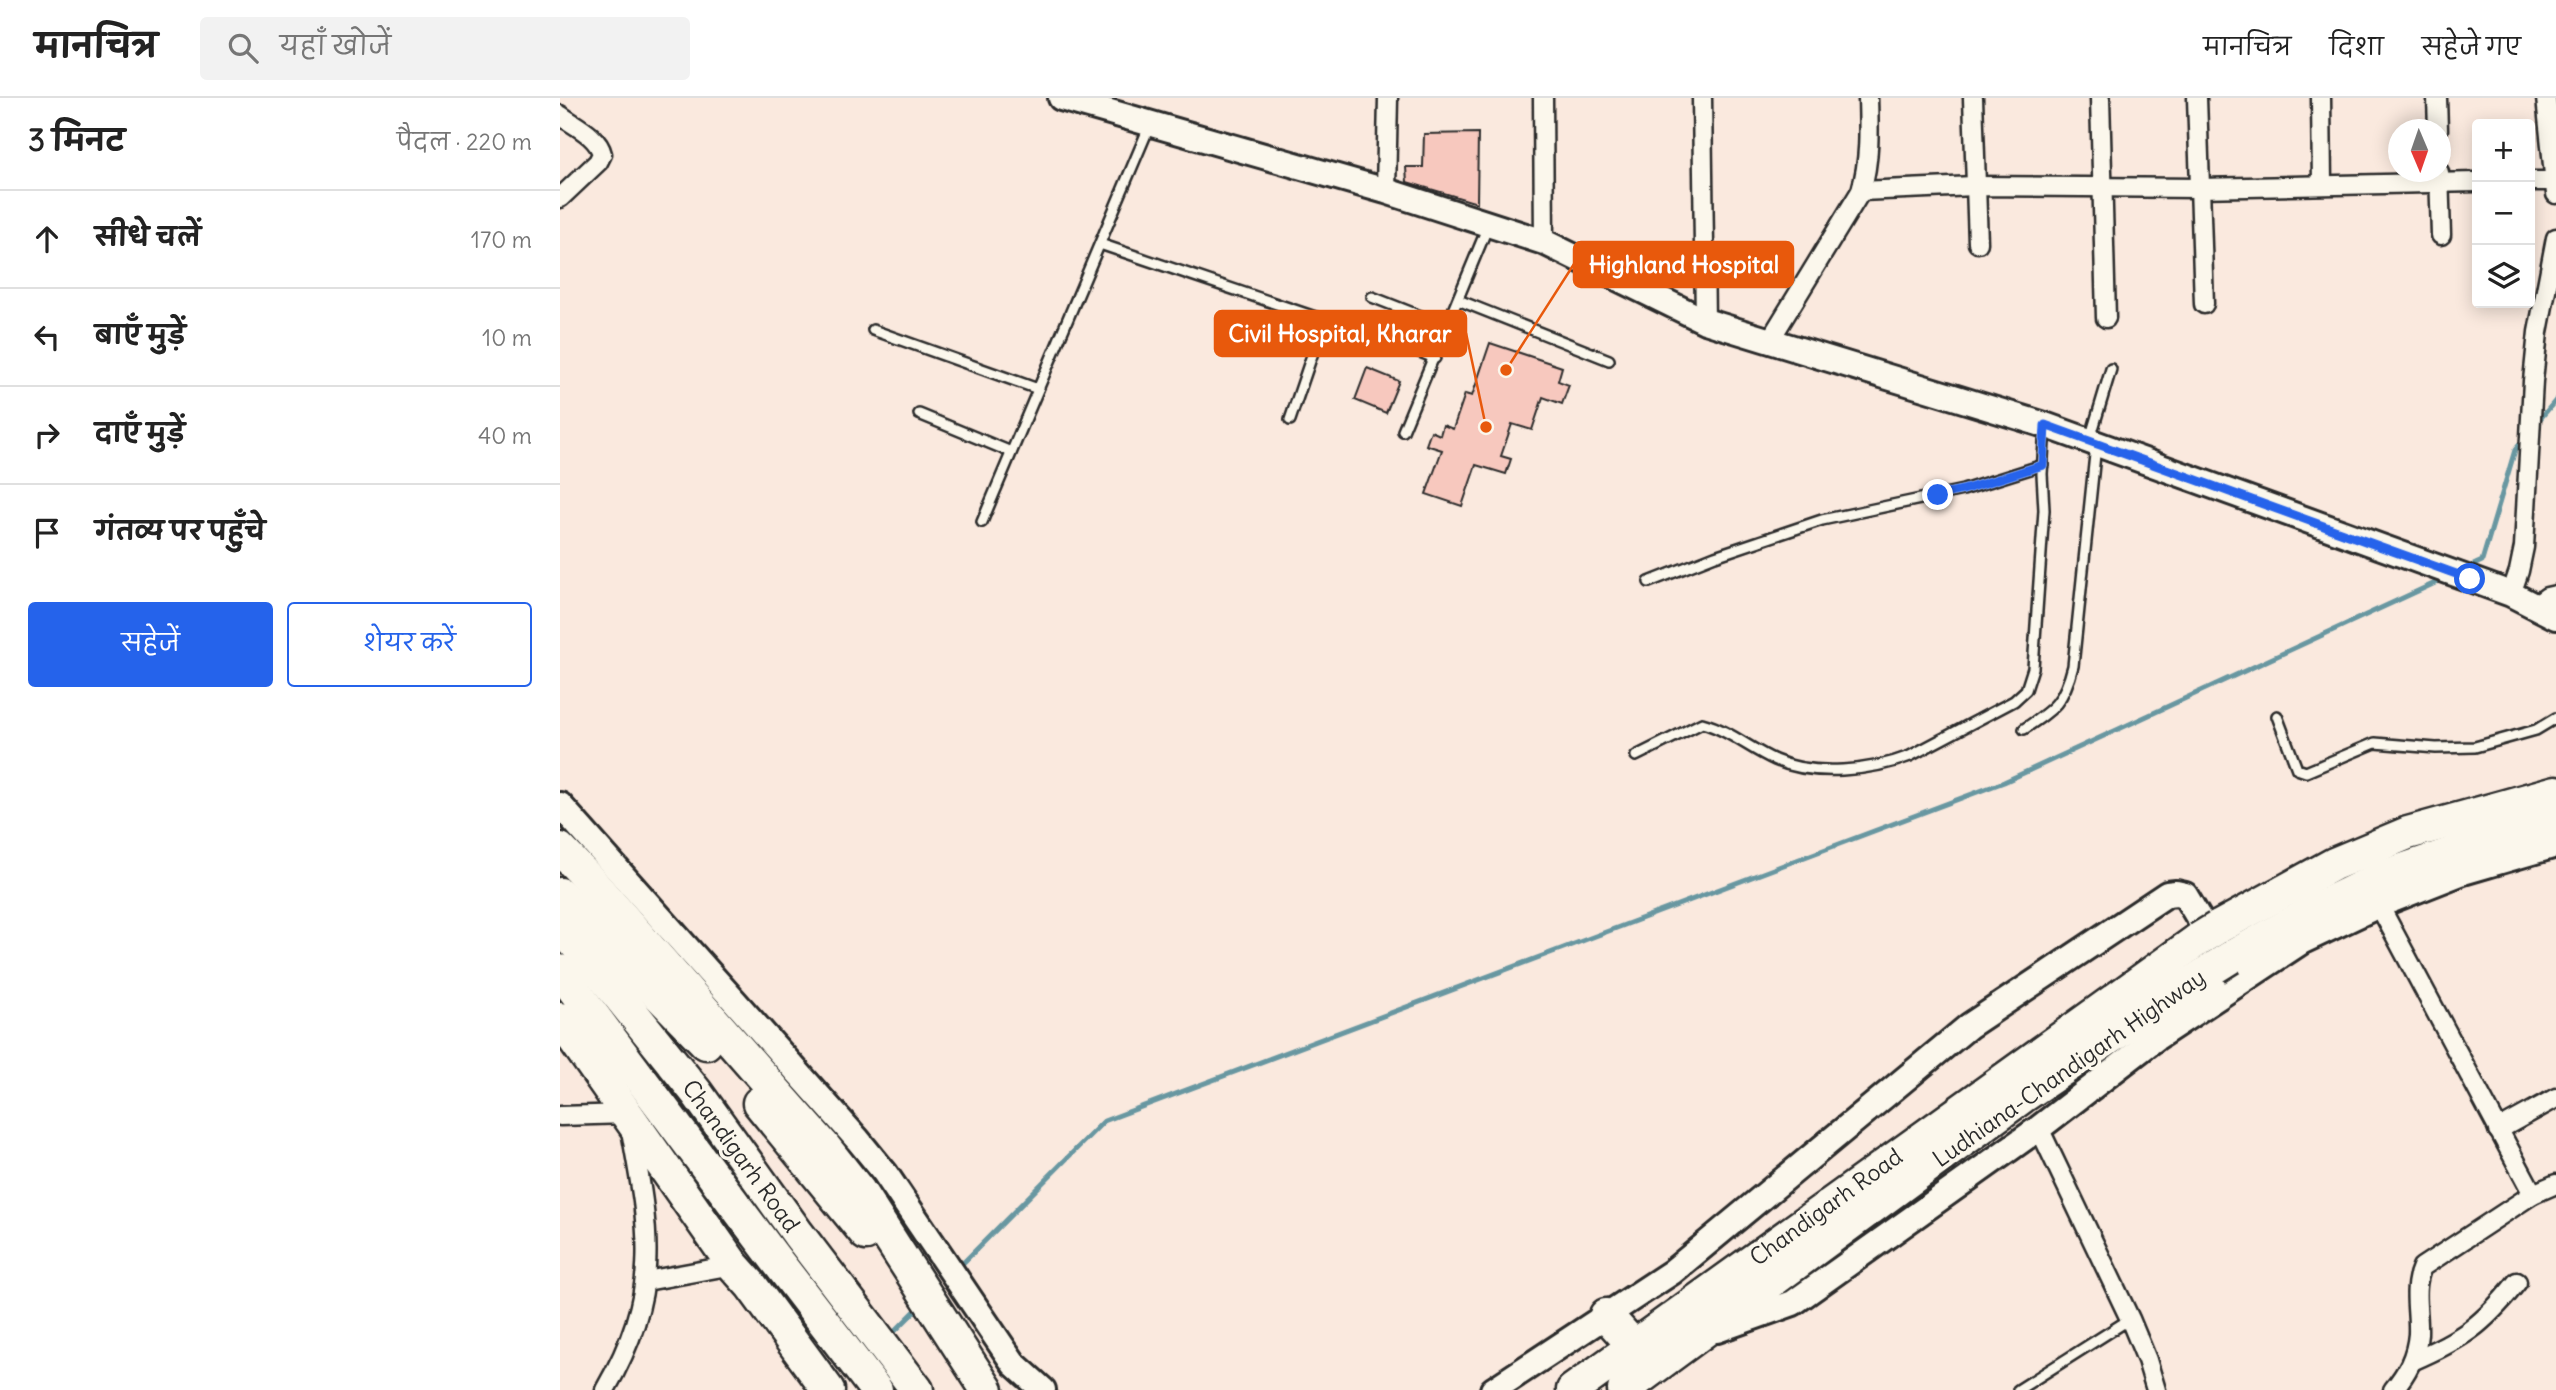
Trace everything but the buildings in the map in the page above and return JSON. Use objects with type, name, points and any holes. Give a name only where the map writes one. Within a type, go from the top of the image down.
[{"type":"highway","name":"Chandigarh Road","points":[[1573,1390],[2208,933],[2334,864],[2408,833],[2556,792]]},
{"type":"highway","name":"Ludhiana-Chandigarh Highway","points":[[1624,1390],[2022,1097],[2228,969],[2318,908],[2382,877],[2530,827],[2556,823]]},
{"type":"highway","points":[[560,849],[796,1113],[859,1191],[987,1390]]},
{"type":"highway","points":[[560,894],[678,1013],[748,1090],[894,1268],[947,1328]]},
{"type":"highway","name":"Chandigarh Road","points":[[560,926],[695,1092],[797,1234],[917,1390]]},
{"type":"highway","name":"Chandigarh Road","points":[[560,971],[772,1256],[876,1390]]},
{"type":"highway","points":[[560,1019],[742,1275],[828,1390]]},
{"type":"highway","points":[[1606,1315],[1634,1346]]},
{"type":"street","points":[[1063,98],[1387,191],[1544,242],[1705,321],[2045,425],[2549,606]]},
{"type":"street","points":[[1387,191],[1388,98]]},
{"type":"street","points":[[1543,98],[1544,242]]},
{"type":"street","points":[[1702,98],[1705,321]]},
{"type":"street","points":[[1770,340],[1861,191],[1867,172],[1870,143],[1868,98]]},
{"type":"street","points":[[1973,98],[1978,243]]},
{"type":"street","points":[[2100,98],[2106,318]]},
{"type":"street","points":[[2197,98],[2204,304]]},
{"type":"street","points":[[2321,98],[2322,184]]},
{"type":"street","points":[[2437,98],[2438,119]]},
{"type":"street","points":[[2534,182],[2556,188],[2546,98]]},
{"type":"street","points":[[560,115],[594,139],[602,154],[598,162],[560,198]]},
{"type":"street","points":[[2451,178],[2472,180]]},
{"type":"street","points":[[1861,191],[1975,186],[2199,188],[2388,180]]},
{"type":"street","points":[[2439,182],[2441,235]]},
{"type":"street","points":[[2511,594],[2524,547],[2530,414],[2538,332],[2556,238]]},
{"type":"street","points":[[560,805],[858,1140],[885,1173],[1014,1364],[1042,1390]]},
{"type":"street","points":[[1696,1337],[1793,1303],[2039,1128],[2156,1038],[2228,969],[2301,942],[2379,905],[2463,872],[2556,845]]},
{"type":"street","points":[[1493,1390],[1672,1272],[1969,1026],[2167,894],[2185,895],[2228,969]]},
{"type":"street","points":[[2379,905],[2533,1194]]},
{"type":"street","points":[[2498,1130],[2556,1098]]},
{"type":"street","points":[[560,1116],[628,1114],[645,1212],[648,1249],[646,1281],[638,1319],[621,1361],[605,1390]]},
{"type":"street","points":[[2039,1128],[2130,1319],[2156,1390]]},
{"type":"street","points":[[2393,1390],[2412,1361],[2418,1333],[2417,1279],[2422,1267],[2533,1194],[2556,1184]]},
{"type":"street","points":[[646,1281],[742,1275]]},
{"type":"street","points":[[2412,1361],[2442,1348],[2477,1327],[2517,1282]]},
{"type":"lane","points":[[982,522],[1151,122]]},
{"type":"lane","points":[[1404,431],[1488,225]]},
{"type":"lane","points":[[1100,244],[1324,320],[1290,420]]},
{"type":"lane","points":[[1372,297],[1446,326]]},
{"type":"lane","points":[[1458,300],[1609,360]]},
{"type":"lane","points":[[1351,325],[1435,358]]},
{"type":"lane","points":[[873,330],[1038,389]]},
{"type":"lane","points":[[2024,729],[2058,705],[2069,684],[2073,666],[2093,442],[2111,369]]},
{"type":"lane","points":[[919,414],[1011,452]]},
{"type":"lane","points":[[1636,756],[1702,723],[1790,765],[1858,769],[1910,756],[2014,701],[2026,690],[2034,668],[2045,425]]},
{"type":"lane","points":[[1649,582],[1714,556],[1822,520],[1963,490],[2043,465]]},
{"type":"lane","points":[[2277,716],[2297,768],[2306,772],[2375,744],[2436,748],[2474,747],[2536,730],[2556,718]]},
{"type":"lane","points":[[2018,1390],[2130,1319]]},
{"type":"waterway","points":[[2535,425],[2556,400]]},
{"type":"waterway","points":[[2467,568],[2482,561],[2515,450],[2525,438]]},
{"type":"waterway","points":[[957,1269],[1104,1121],[2004,782],[2446,578]]},
{"type":"waterway","points":[[888,1338],[921,1305]]},
{"type":"place","name":"Highland Hospital","points":[[1506,370]]},
{"type":"place","name":"Civil Hospital, Kharar","points":[[1486,427]]},
{"type":"route","points":[[1938,495],[2043,465],[2045,425],[2470,579]]}]
